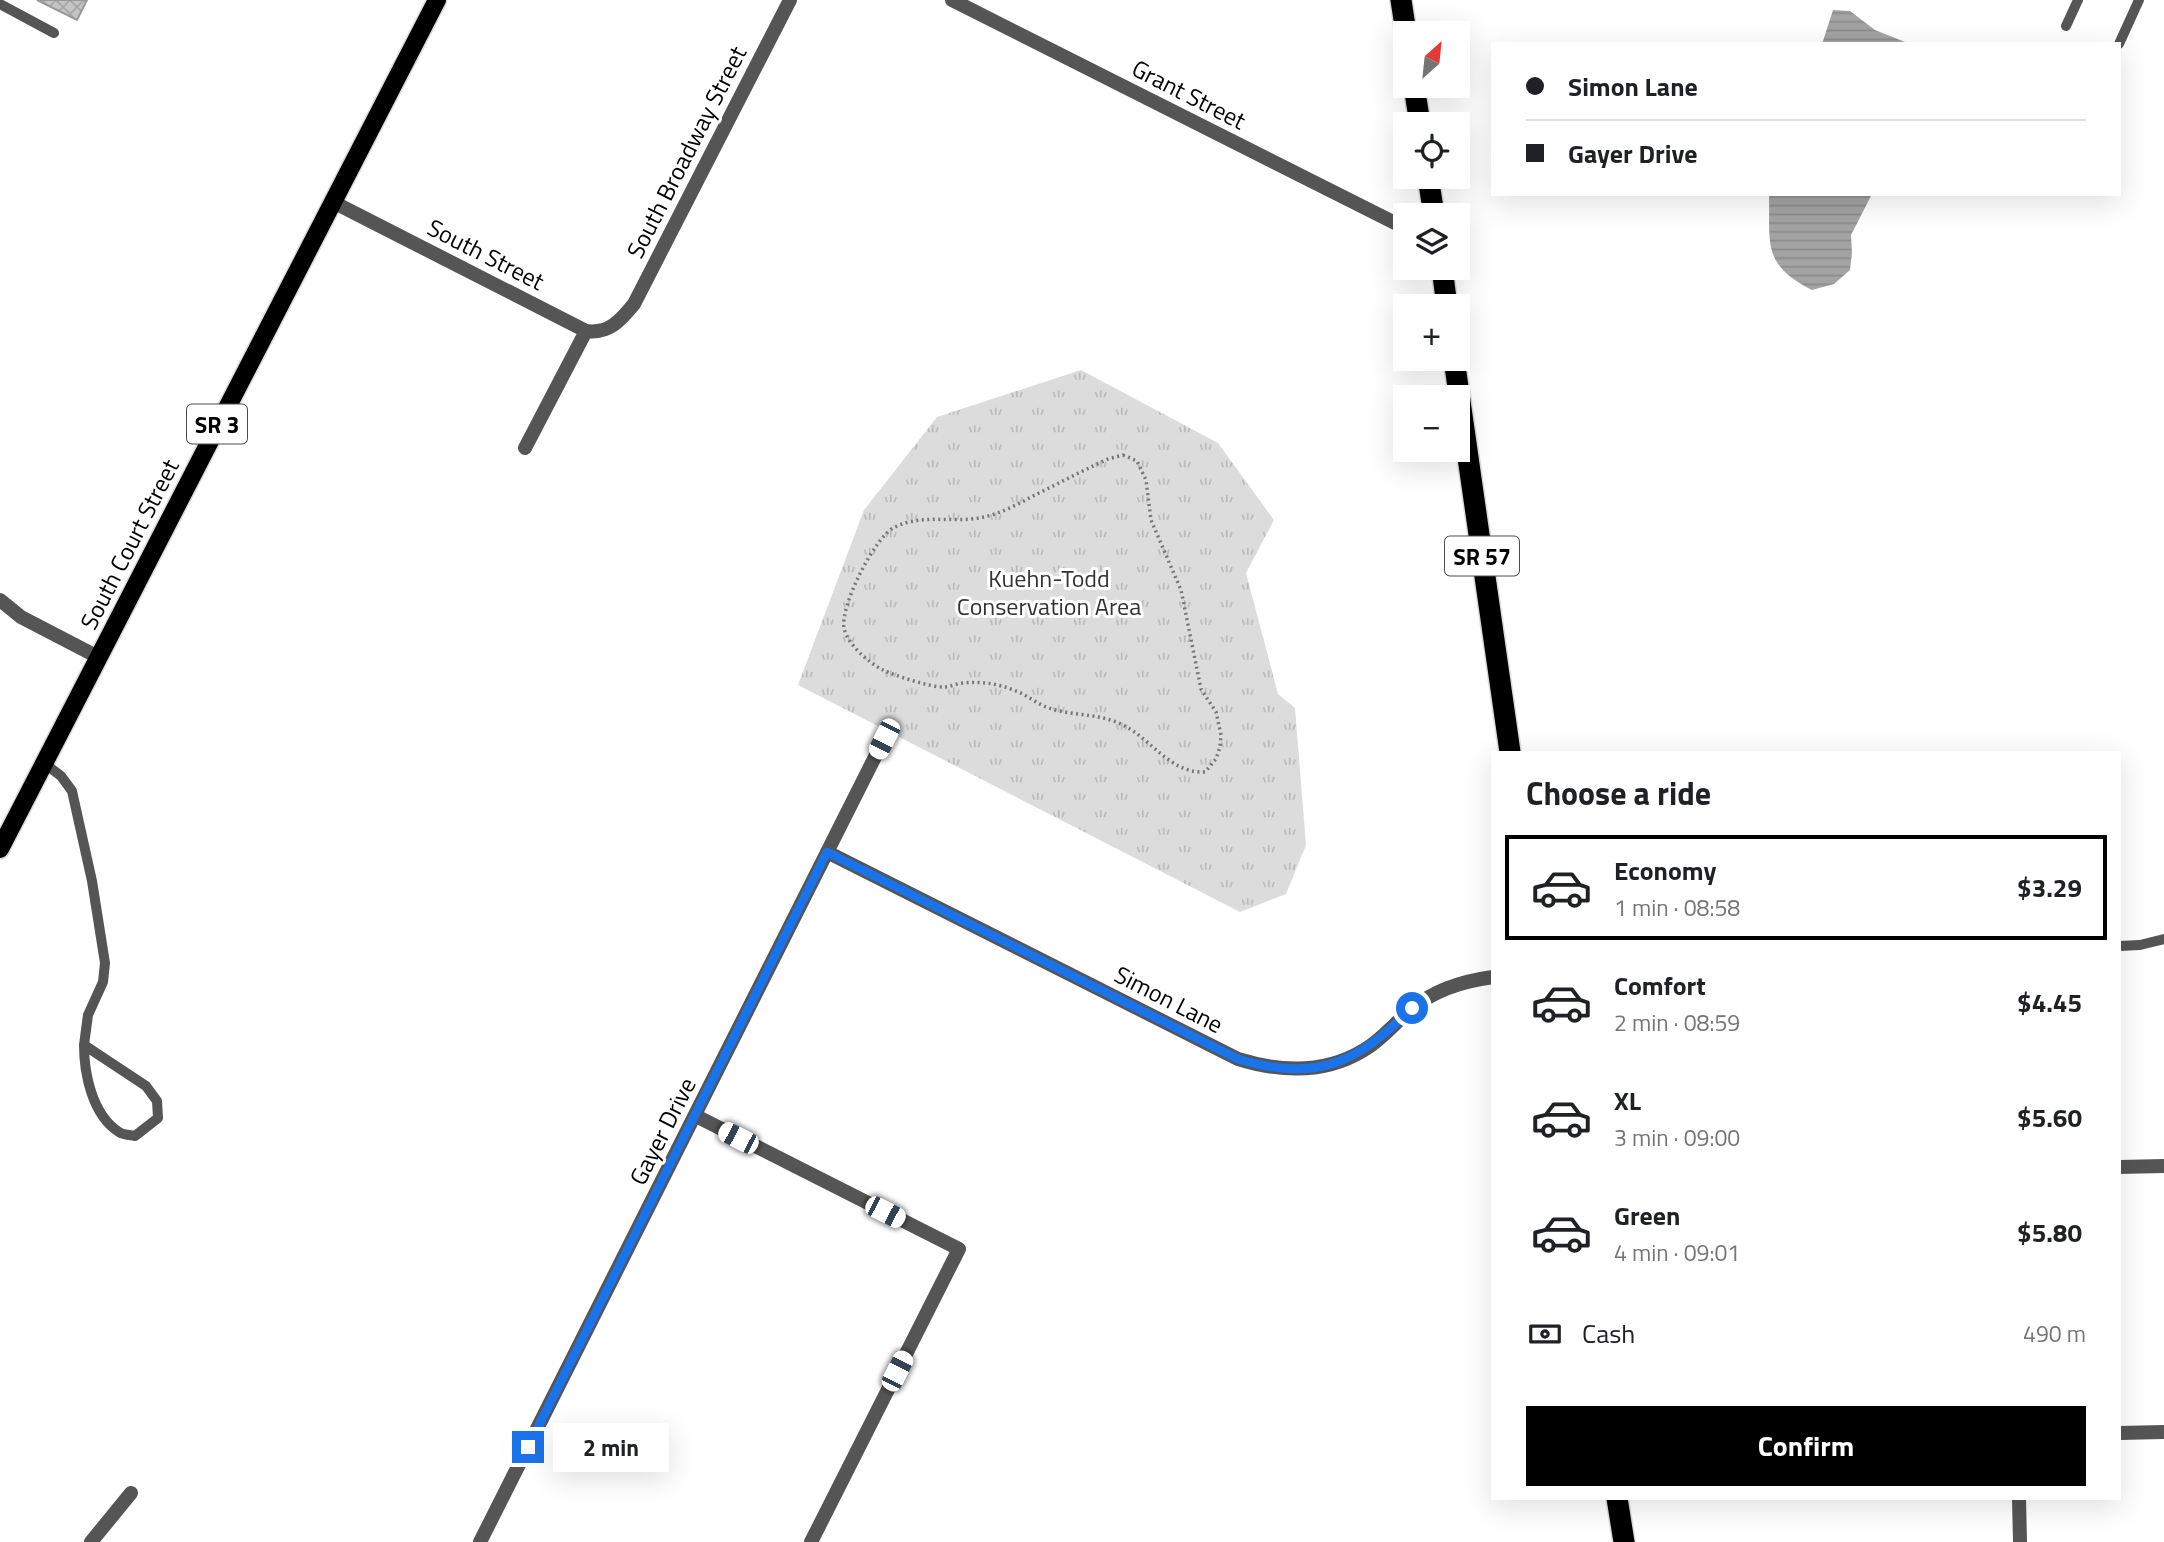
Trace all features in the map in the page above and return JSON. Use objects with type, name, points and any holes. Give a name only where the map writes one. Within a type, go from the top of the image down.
[{"type":"highway","points":[[1401,0],[1404,21]]},
{"type":"highway","name":"SR 57","points":[[1456,371],[1510,751]]},
{"type":"highway","points":[[1617,1500],[1624,1542]]},
{"type":"main road","name":"South Court Street","points":[[0,849],[437,0]]},
{"type":"street","name":"South Broadway Street","points":[[586,331],[600,333],[619,323],[634,304],[790,0]]},
{"type":"street","name":"Grant Street","points":[[952,0],[1393,222]]},
{"type":"street","name":"South Street","points":[[333,202],[586,331]]},
{"type":"street","points":[[526,448],[586,331]]},
{"type":"street","points":[[0,600],[21,617],[99,657]]},
{"type":"street","name":"Gayer Drive","points":[[480,1542],[884,739]]},
{"type":"street","name":"Simon Lane","points":[[827,852],[1238,1059],[1261,1067],[1288,1070],[1315,1068],[1341,1060],[1363,1051],[1385,1035],[1412,1008],[1432,995],[1454,985],[1491,977]]},
{"type":"street","points":[[696,1116],[959,1249],[811,1542]]},
{"type":"street","points":[[2121,1167],[2164,1166]]},
{"type":"street","points":[[2121,1433],[2164,1432]]},
{"type":"street","points":[[91,1542],[131,1493]]},
{"type":"street","points":[[2019,1500],[2020,1542]]},
{"type":"lane","points":[[2066,26],[2078,0]]},
{"type":"lane","points":[[2120,42],[2139,0]]},
{"type":"lane","points":[[0,4],[54,33]]},
{"type":"lane","points":[[44,763],[61,776],[72,791],[92,881],[105,963],[103,982],[88,1015],[84,1045],[84,1065],[92,1094],[105,1119],[120,1133],[135,1136],[158,1118],[157,1101],[146,1086],[84,1045]]},
{"type":"lane","points":[[2121,946],[2140,945],[2164,939]]},
{"type":"path","points":[[1122,455],[1137,461],[1146,480],[1152,520],[1181,590],[1201,689],[1216,712],[1221,735],[1220,747],[1211,766],[1205,772],[1192,773],[1175,765],[1144,738],[1121,724],[1102,717],[1051,709],[1018,691],[987,682],[964,683],[943,688],[882,670],[864,657],[848,638],[844,628],[855,584],[868,558],[883,537],[893,528],[918,519],[985,517],[1108,459],[1122,455]]},
{"type":"green space","name":"Kuehn-Todd Conservation Area","points":[[1081,370],[1218,443],[1274,520],[1246,573],[1278,694],[1295,708],[1306,845],[1286,894],[1240,912],[798,685],[864,510],[937,417]]},
{"type":"shaded area","points":[[1833,10],[1850,11],[1875,30],[1905,42],[1823,42]]},
{"type":"shaded area","points":[[1769,196],[1871,196],[1851,235],[1850,270],[1834,284],[1812,290],[1784,271],[1772,251]]},
{"type":"building","points":[[37,0],[87,0],[77,20]]},
{"type":"route","points":[[528,1447],[827,852],[1238,1059],[1261,1067],[1288,1070],[1315,1068],[1341,1060],[1363,1051],[1385,1035],[1412,1008]]}]
